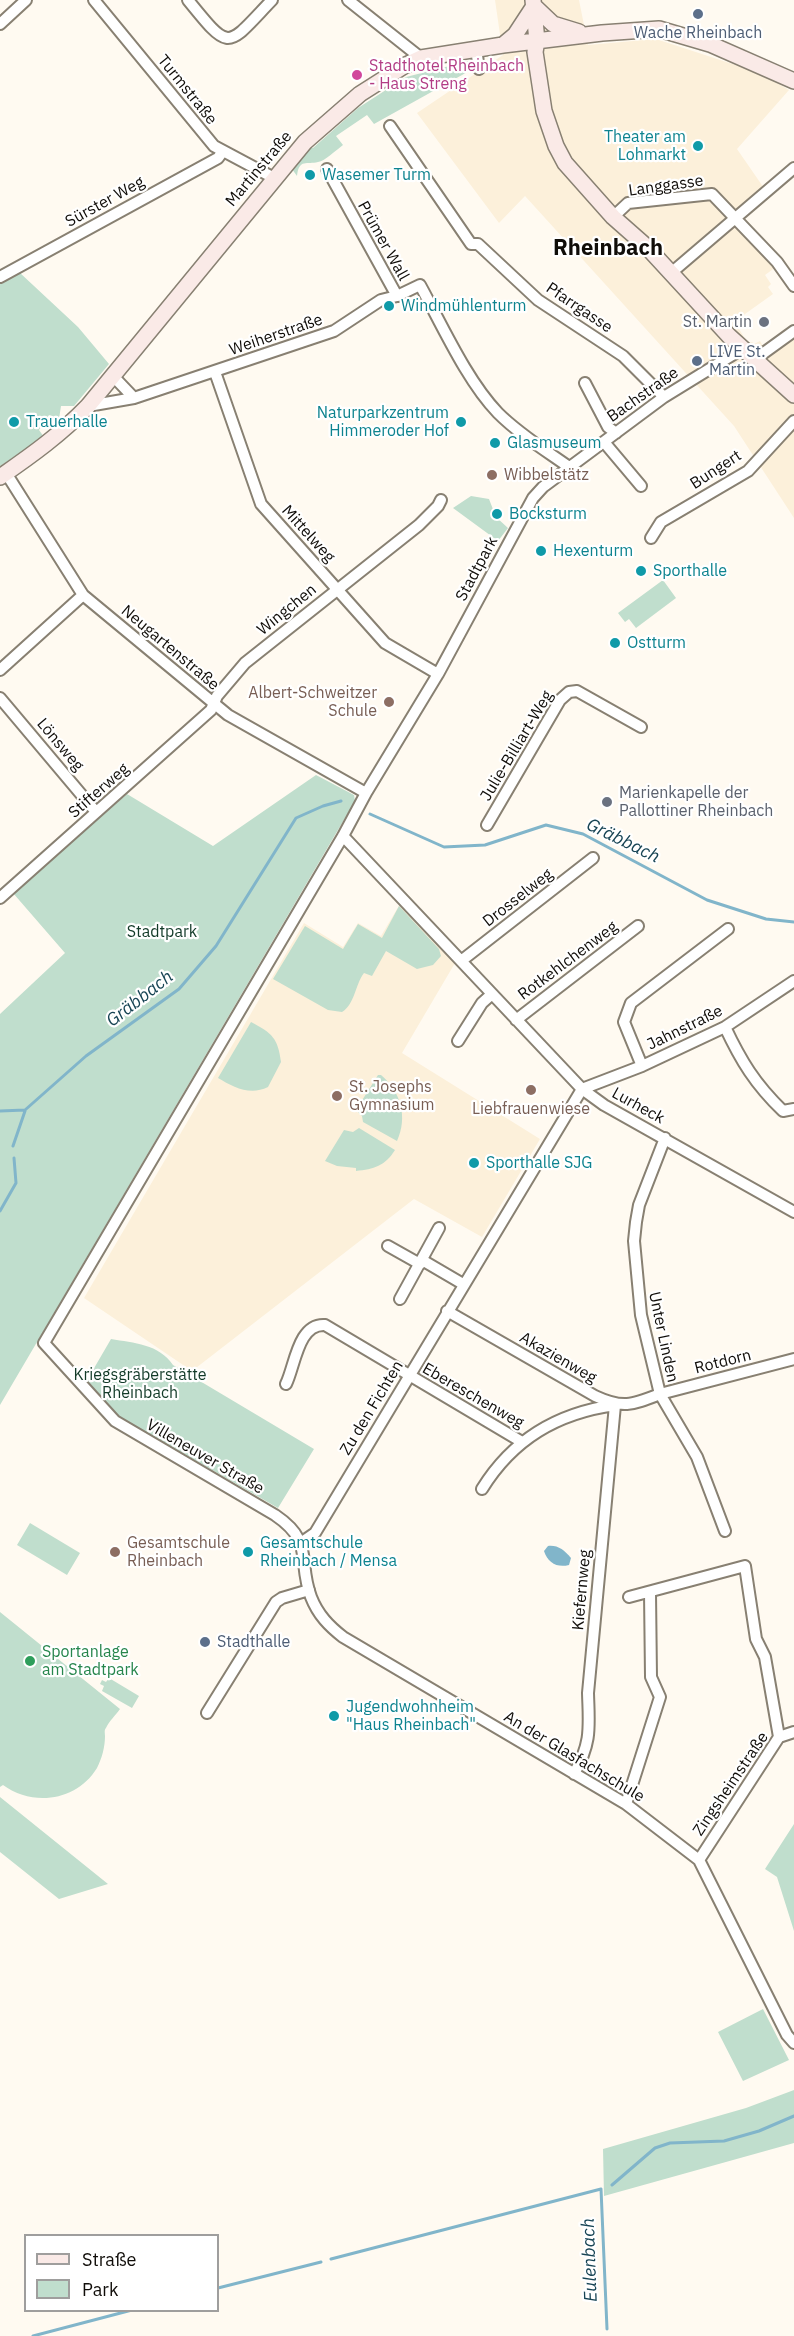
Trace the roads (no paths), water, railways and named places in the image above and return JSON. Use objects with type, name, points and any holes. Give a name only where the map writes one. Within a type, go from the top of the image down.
[{"type":"main road","points":[[534,3],[553,24],[591,35]]},
{"type":"main road","points":[[534,3],[537,41],[535,52],[544,111],[556,146],[565,163],[613,217],[647,247],[742,349],[794,396]]},
{"type":"main road","points":[[534,3],[515,35],[501,45],[537,63]]},
{"type":"main road","name":"Martinstraße","points":[[3,475],[42,449],[88,406],[305,142],[341,110],[387,76],[421,58],[501,45],[659,29],[710,44],[794,81]]},
{"type":"street","points":[[0,24],[26,0]]},
{"type":"street","name":"Turmstraße","points":[[94,0],[214,146],[274,178]]},
{"type":"street","points":[[188,0],[215,33],[225,39],[235,38],[272,0]]},
{"type":"street","points":[[348,0],[421,58]]},
{"type":"street","points":[[476,49],[479,69]]},
{"type":"street","name":"Pfarrgasse","points":[[390,126],[471,244],[478,244],[538,300],[623,356],[664,396]]},
{"type":"street","name":"Sürster Weg","points":[[0,277],[218,158],[223,151]]},
{"type":"street","points":[[671,273],[794,168]]},
{"type":"street","name":"Prümer Wall","points":[[327,169],[397,296]]},
{"type":"street","name":"Langgasse","points":[[613,217],[628,203],[708,191],[777,262],[794,286]]},
{"type":"street","name":"Weiherstraße","points":[[88,406],[134,398],[334,331],[381,300],[397,296],[420,285],[465,365],[498,412],[569,467]]},
{"type":"street","points":[[754,360],[794,331]]},
{"type":"street","name":"Bachstraße","points":[[518,524],[543,486],[664,396],[742,349]]},
{"type":"street","name":"Mittelweg","points":[[214,372],[261,504],[385,644],[438,674]]},
{"type":"street","points":[[113,376],[134,398]]},
{"type":"street","points":[[585,383],[608,427],[616,433]]},
{"type":"street","name":"Bungert","points":[[651,538],[661,522],[748,471],[794,421]]},
{"type":"street","points":[[604,442],[641,486]]},
{"type":"street","name":"Neugartenstraße","points":[[3,475],[83,595],[214,704],[242,724],[366,793]]},
{"type":"street","name":"Wingchen","points":[[214,704],[217,696],[245,663],[419,525],[441,500]]},
{"type":"street","name":"Stadtpark","points":[[44,1343],[438,674],[518,524]]},
{"type":"street","points":[[0,670],[83,595]]},
{"type":"street","name":"Julie-Billiart-Weg","points":[[487,825],[560,700],[569,692],[577,691],[641,727]]},
{"type":"street","name":"Lönsweg","points":[[0,698],[96,812]]},
{"type":"street","name":"Stifterweg","points":[[0,898],[211,710],[214,704]]},
{"type":"street","name":"Lurheck","points":[[343,836],[582,1089],[604,1105],[794,1212]]},
{"type":"street","name":"Drosselweg","points":[[461,961],[593,858]]},
{"type":"street","name":"Rotkehlchenweg","points":[[516,1020],[638,926]]},
{"type":"street","points":[[642,1066],[624,1022],[631,1003],[728,929]]},
{"type":"street","name":"Jahnstraße","points":[[582,1089],[642,1066],[725,1027],[794,981]]},
{"type":"street","points":[[458,1041],[482,1003],[492,994]]},
{"type":"street","points":[[725,1027],[742,1064],[761,1090],[783,1111],[794,1109]]},
{"type":"street","name":"Zu den Fichten","points":[[302,1542],[315,1533],[582,1089]]},
{"type":"street","name":"Unter Linden","points":[[665,1138],[639,1205],[634,1241],[641,1315],[660,1394],[697,1456],[724,1531]]},
{"type":"street","points":[[400,1299],[439,1228]]},
{"type":"street","points":[[388,1245],[464,1284]]},
{"type":"street","name":"Akazienweg","points":[[447,1311],[595,1396],[615,1405]]},
{"type":"street","name":"Ebereschenweg","points":[[286,1384],[291,1375],[297,1350],[312,1327],[317,1324],[325,1325],[522,1442]]},
{"type":"street","name":"Villeneuver Straße","points":[[44,1343],[115,1421],[275,1515],[292,1528],[302,1542]]},
{"type":"street","name":"Rotdorn","points":[[660,1394],[794,1359]]},
{"type":"street","points":[[482,1489],[495,1467],[522,1442],[562,1419],[587,1409],[639,1402],[660,1394]]},
{"type":"street","name":"Kiefernweg","points":[[574,1773],[587,1749],[590,1738],[588,1693],[615,1405]]},
{"type":"street","name":"An der Glasfachschule","points":[[302,1542],[309,1590],[319,1614],[329,1626],[343,1637],[626,1804],[699,1860],[782,2025],[794,2043]]},
{"type":"street","points":[[629,1597],[745,1566],[756,1639],[765,1657],[779,1737]]},
{"type":"street","points":[[207,1713],[276,1602],[309,1590]]},
{"type":"street","points":[[626,1804],[660,1697],[651,1677],[650,1593]]},
{"type":"street","name":"Zingsheimstraße","points":[[699,1860],[779,1737],[794,1732]]},
{"type":"water","points":[[548,1546],[558,1547],[566,1553],[571,1558],[569,1565],[561,1566],[551,1561],[544,1551]]},
{"type":"waterway","name":"Gräbbach","points":[[0,1111],[25,1110],[86,1056],[179,989],[216,946],[296,818],[341,801]]},
{"type":"waterway","name":"Gräbbach","points":[[370,814],[444,847],[485,845],[546,825],[583,834],[707,900],[766,919],[794,922]]},
{"type":"waterway","points":[[13,1146],[25,1111]]},
{"type":"waterway","points":[[0,1211],[16,1183],[14,1158]]},
{"type":"waterway","name":"Eulenbach","points":[[612,2185],[655,2148],[670,2143],[724,2141],[759,2131],[794,2116]]},
{"type":"waterway","points":[[331,2259],[601,2189],[607,2329]]},
{"type":"waterway","points":[[219,2288],[321,2262]]},
{"type":"waterway","points":[[33,2336],[124,2312]]},
{"type":"place","name":"Wache Rheinbach","points":[[698,14]]},
{"type":"place","name":"Stadthotel Rheinbach - Haus Streng","points":[[357,75]]},
{"type":"place","name":"Theater am Lohmarkt","points":[[698,146]]},
{"type":"place","name":"Wasemer Turm","points":[[310,175]]},
{"type":"place","name":"Windmühlenturm","points":[[389,306]]},
{"type":"place","name":"St. Martin","points":[[764,322]]},
{"type":"place","name":"LIVE St. Martin","points":[[697,361]]},
{"type":"place","name":"Trauerhalle","points":[[14,422]]},
{"type":"place","name":"Naturparkzentrum Himmeroder Hof","points":[[461,422]]},
{"type":"place","name":"Glasmuseum","points":[[495,443]]},
{"type":"place","name":"Wibbelstätz","points":[[492,475]]},
{"type":"place","name":"Bocksturm","points":[[497,514]]},
{"type":"place","name":"Hexenturm","points":[[541,551]]},
{"type":"place","name":"Sporthalle","points":[[641,571]]},
{"type":"place","name":"Ostturm","points":[[615,643]]},
{"type":"place","name":"Albert-Schweitzer Schule","points":[[389,702]]},
{"type":"place","name":"Marienkapelle der Pallottiner Rheinbach","points":[[607,802]]},
{"type":"place","name":"Liebfrauenwiese","points":[[531,1090]]},
{"type":"place","name":"St. Josephs Gymnasium","points":[[337,1096]]},
{"type":"place","name":"Sporthalle SJG","points":[[474,1163]]},
{"type":"place","name":"Gesamtschule Rheinbach","points":[[115,1552]]},
{"type":"place","name":"Gesamtschule Rheinbach / Mensa","points":[[248,1552]]},
{"type":"place","name":"Stadthalle","points":[[205,1642]]},
{"type":"place","name":"Sportanlage am Stadtpark","points":[[30,1661]]},
{"type":"place","name":"Jugendwohnheim \"Haus Rheinbach\"","points":[[334,1716]]},
{"type":"district","name":"Rheinbach","points":[[608,249]]},
{"type":"park label","name":"Kriegsgräberstätte Rheinbach","points":[[140,1384]]}]
